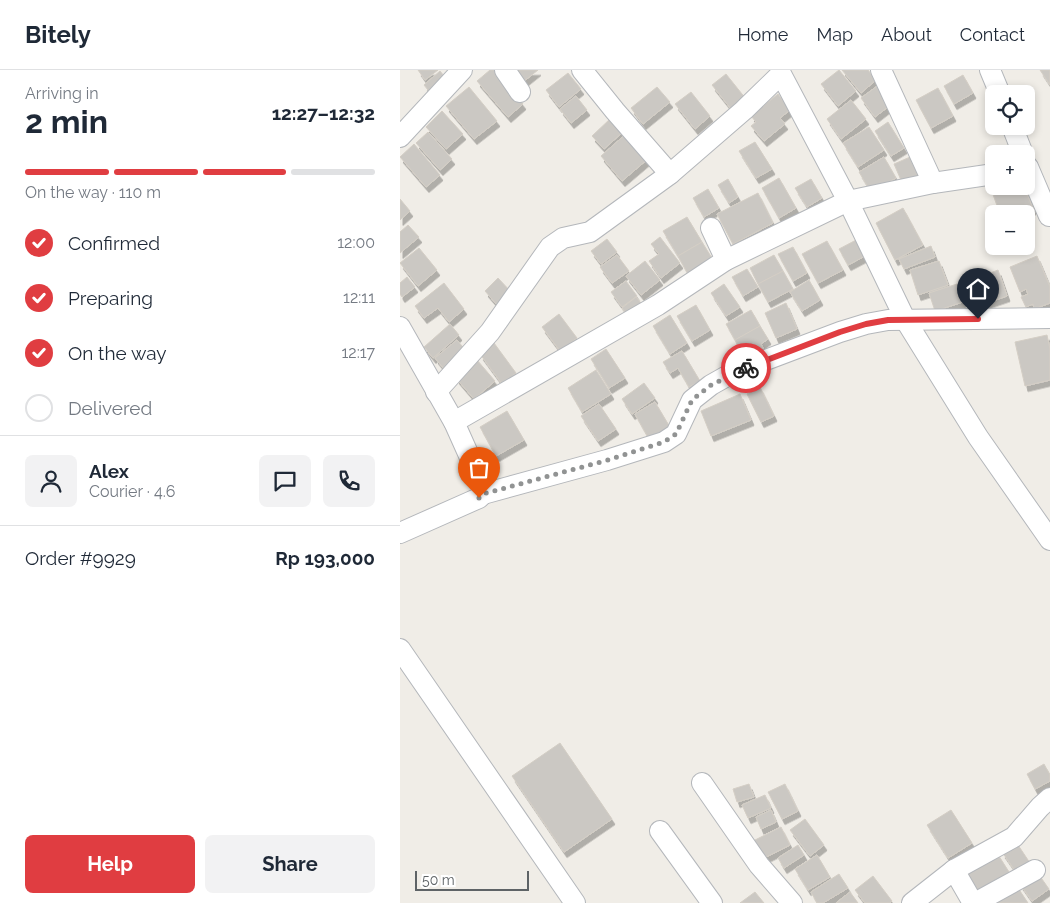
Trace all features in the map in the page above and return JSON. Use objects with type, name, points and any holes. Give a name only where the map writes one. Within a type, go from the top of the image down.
[{"type":"street","points":[[400,137],[462,70]]},
{"type":"street","points":[[505,70],[520,92]]},
{"type":"street","points":[[582,70],[615,112],[670,174]]},
{"type":"street","points":[[881,70],[933,183]]},
{"type":"street","points":[[991,70],[997,85]]},
{"type":"street","points":[[436,392],[490,332],[550,247],[563,238],[590,232],[670,174],[744,110],[783,72],[906,321],[978,436],[1050,540]]},
{"type":"street","points":[[454,422],[658,305],[726,260],[848,201],[933,183],[985,175]]},
{"type":"street","points":[[1035,183],[1050,216]]},
{"type":"street","points":[[711,228],[726,260]]},
{"type":"street","points":[[400,533],[475,500],[483,494],[608,460],[664,442],[676,434],[692,400],[711,385],[734,372],[840,332],[888,320],[1050,318]]},
{"type":"street","points":[[400,327],[454,422],[484,489],[483,494]]},
{"type":"street","points":[[400,649],[575,903]]},
{"type":"street","points":[[702,783],[759,865],[792,903]]},
{"type":"street","points":[[912,903],[954,870],[1014,837],[1040,806],[1050,798]]},
{"type":"street","points":[[660,831],[712,903]]},
{"type":"street","points":[[954,870],[974,903],[1035,870]]},
{"type":"building","points":[[418,70],[438,70],[425,80]]},
{"type":"building","points":[[490,70],[495,70],[523,104],[508,117],[477,81]]},
{"type":"building","points":[[514,70],[538,70],[523,82]]},
{"type":"building","points":[[839,70],[856,91],[838,106],[821,84]]},
{"type":"building","points":[[842,70],[868,70],[876,80],[861,93]]},
{"type":"building","points":[[1040,70],[1050,70],[1050,85]]},
{"type":"building","points":[[440,71],[448,81],[432,95],[424,85]]},
{"type":"building","points":[[568,73],[581,89],[559,107],[546,90]]},
{"type":"building","points":[[726,74],[746,99],[732,110],[712,85]]},
{"type":"building","points":[[963,75],[973,93],[954,104],[944,86]]},
{"type":"building","points":[[880,84],[893,103],[875,117],[861,98]]},
{"type":"building","points":[[469,87],[497,121],[474,139],[446,106]]},
{"type":"building","points":[[657,87],[670,102],[643,124],[631,108]]},
{"type":"building","points":[[938,88],[953,116],[931,128],[916,100]]},
{"type":"building","points":[[691,92],[710,116],[695,129],[675,104]]},
{"type":"building","points":[[778,94],[790,110],[780,118],[785,124],[764,141],[751,126],[756,122],[751,116]]},
{"type":"building","points":[[576,96],[587,110],[571,123],[560,109]]},
{"type":"building","points":[[851,100],[866,119],[841,139],[827,119]]},
{"type":"building","points":[[442,111],[463,134],[446,149],[426,127]]},
{"type":"building","points":[[611,118],[624,131],[604,149],[592,136]]},
{"type":"building","points":[[888,122],[904,148],[891,156],[875,131]]},
{"type":"building","points":[[869,127],[884,150],[858,167],[843,143]]},
{"type":"building","points":[[428,132],[452,159],[440,170],[416,143]]},
{"type":"building","points":[[627,133],[649,158],[622,181],[601,156]]},
{"type":"building","points":[[755,142],[772,169],[756,178],[739,151]]},
{"type":"building","points":[[414,144],[440,175],[426,187],[400,157]]},
{"type":"building","points":[[917,154],[928,177],[904,187],[894,164]]},
{"type":"building","points":[[884,157],[896,178],[871,192],[859,172]]},
{"type":"building","points":[[779,178],[796,208],[779,218],[762,188]]},
{"type":"building","points":[[728,179],[738,197],[729,203],[718,185]]},
{"type":"building","points":[[811,179],[822,198],[807,207],[795,188]]},
{"type":"building","points":[[708,189],[719,208],[704,217],[693,198]]},
{"type":"building","points":[[758,193],[773,223],[733,244],[717,214]]},
{"type":"building","points":[[993,195],[1028,195],[1031,205],[997,205]]},
{"type":"building","points":[[400,199],[410,211],[400,220]]},
{"type":"building","points":[[903,208],[923,245],[895,260],[876,223]]},
{"type":"building","points":[[687,217],[702,242],[678,256],[663,231]]},
{"type":"building","points":[[408,225],[419,237],[400,253],[400,232]]},
{"type":"building","points":[[660,237],[680,263],[661,278],[649,261],[659,254],[651,244]]},
{"type":"building","points":[[607,239],[617,252],[601,264],[591,251]]},
{"type":"building","points":[[858,239],[867,255],[848,265],[839,249]]},
{"type":"building","points":[[827,241],[843,270],[818,283],[802,254]]},
{"type":"building","points":[[702,242],[713,260],[688,274],[678,256]]},
{"type":"building","points":[[931,246],[935,257],[904,269],[899,259]]},
{"type":"building","points":[[793,247],[807,273],[793,281],[778,254]]},
{"type":"building","points":[[419,248],[437,270],[418,286],[400,263]]},
{"type":"building","points":[[617,255],[629,271],[612,283],[600,267]]},
{"type":"building","points":[[774,255],[783,271],[758,284],[750,268]]},
{"type":"building","points":[[1037,256],[1050,287],[1050,303],[1034,309],[1033,304],[1026,307],[1021,297],[1028,294],[1026,289],[1020,292],[1010,267]]},
{"type":"building","points":[[645,261],[660,280],[641,295],[626,276]]},
{"type":"building","points":[[939,261],[948,285],[918,295],[910,270]]},
{"type":"building","points":[[747,269],[758,287],[743,296],[732,277]]},
{"type":"building","points":[[998,270],[1007,296],[981,305],[972,280]]},
{"type":"building","points":[[783,271],[793,289],[768,302],[758,284]]},
{"type":"building","points":[[407,277],[415,287],[402,297],[400,294],[400,283]]},
{"type":"building","points":[[498,278],[512,293],[498,306],[485,291]]},
{"type":"building","points":[[809,280],[820,300],[802,311],[790,292]]},
{"type":"building","points":[[626,281],[637,296],[622,307],[611,292]]},
{"type":"building","points":[[444,283],[464,309],[449,322],[438,308],[424,318],[415,306]]},
{"type":"building","points":[[724,284],[740,307],[726,316],[711,293]]},
{"type":"building","points":[[957,284],[963,302],[935,311],[929,293]]},
{"type":"building","points":[[636,297],[645,308],[630,319],[622,308]]},
{"type":"building","points":[[786,303],[797,329],[776,338],[765,313]]},
{"type":"building","points":[[696,305],[710,330],[692,341],[677,316]]},
{"type":"building","points":[[751,310],[760,326],[735,340],[726,324]]},
{"type":"building","points":[[559,314],[577,338],[560,351],[542,327]]},
{"type":"building","points":[[670,315],[687,343],[670,354],[653,326]]},
{"type":"building","points":[[450,324],[459,335],[433,358],[424,347]]},
{"type":"building","points":[[760,326],[768,339],[761,344],[765,352],[756,357],[751,349],[743,354],[735,340]]},
{"type":"building","points":[[1047,335],[1050,349],[1050,380],[1025,386],[1015,342]]},
{"type":"building","points":[[457,340],[467,352],[445,370],[435,358]]},
{"type":"building","points":[[494,343],[516,373],[502,384],[480,354]]},
{"type":"building","points":[[606,349],[625,378],[609,388],[591,359]]},
{"type":"building","points":[[682,351],[700,381],[689,387],[678,368],[670,373],[663,362]]},
{"type":"building","points":[[477,360],[495,381],[474,399],[456,378]]},
{"type":"building","points":[[596,370],[611,394],[582,412],[568,388]]},
{"type":"building","points":[[644,383],[655,398],[632,414],[622,399]]},
{"type":"building","points":[[760,387],[774,416],[761,422],[747,394]]},
{"type":"building","points":[[740,394],[751,420],[711,436],[701,411]]},
{"type":"building","points":[[655,402],[671,429],[650,441],[635,414]]},
{"type":"building","points":[[599,404],[616,429],[598,441],[581,416]]},
{"type":"building","points":[[507,411],[524,440],[496,456],[480,427]]},
{"type":"building","points":[[560,743],[612,819],[564,852],[512,776]]},
{"type":"building","points":[[1044,764],[1050,775],[1050,781],[1035,789],[1027,774]]},
{"type":"building","points":[[749,784],[754,797],[737,802],[733,789]]},
{"type":"building","points":[[785,784],[798,811],[782,819],[768,792]]},
{"type":"building","points":[[765,795],[771,808],[748,818],[742,805]]},
{"type":"building","points":[[771,810],[776,822],[761,829],[756,817]]},
{"type":"building","points":[[951,810],[972,843],[948,858],[927,825]]},
{"type":"building","points":[[805,819],[824,845],[810,856],[790,830]]},
{"type":"building","points":[[781,827],[790,845],[762,859],[753,841]]},
{"type":"building","points":[[1016,842],[1032,866],[1018,875],[1002,852]]},
{"type":"building","points":[[798,845],[804,855],[784,868],[778,858]]},
{"type":"building","points":[[997,853],[1009,872],[976,893],[963,874]]},
{"type":"building","points":[[817,855],[830,877],[808,890],[795,869]]},
{"type":"building","points":[[1037,872],[1049,889],[1032,901],[1020,884]]},
{"type":"building","points":[[839,874],[848,888],[823,903],[817,903],[811,892]]},
{"type":"building","points":[[873,876],[892,901],[890,903],[865,903],[855,890]]},
{"type":"building","points":[[1016,885],[1028,903],[997,903],[994,899]]},
{"type":"building","points":[[755,892],[764,903],[740,903]]},
{"type":"building","points":[[850,892],[858,903],[836,903]]},
{"type":"way so far","points":[[479,498],[483,494],[608,460],[664,442],[676,434],[692,400],[711,385],[734,372],[746,368]]},
{"type":"route","points":[[746,368],[866,324],[888,320],[978,319]]}]
